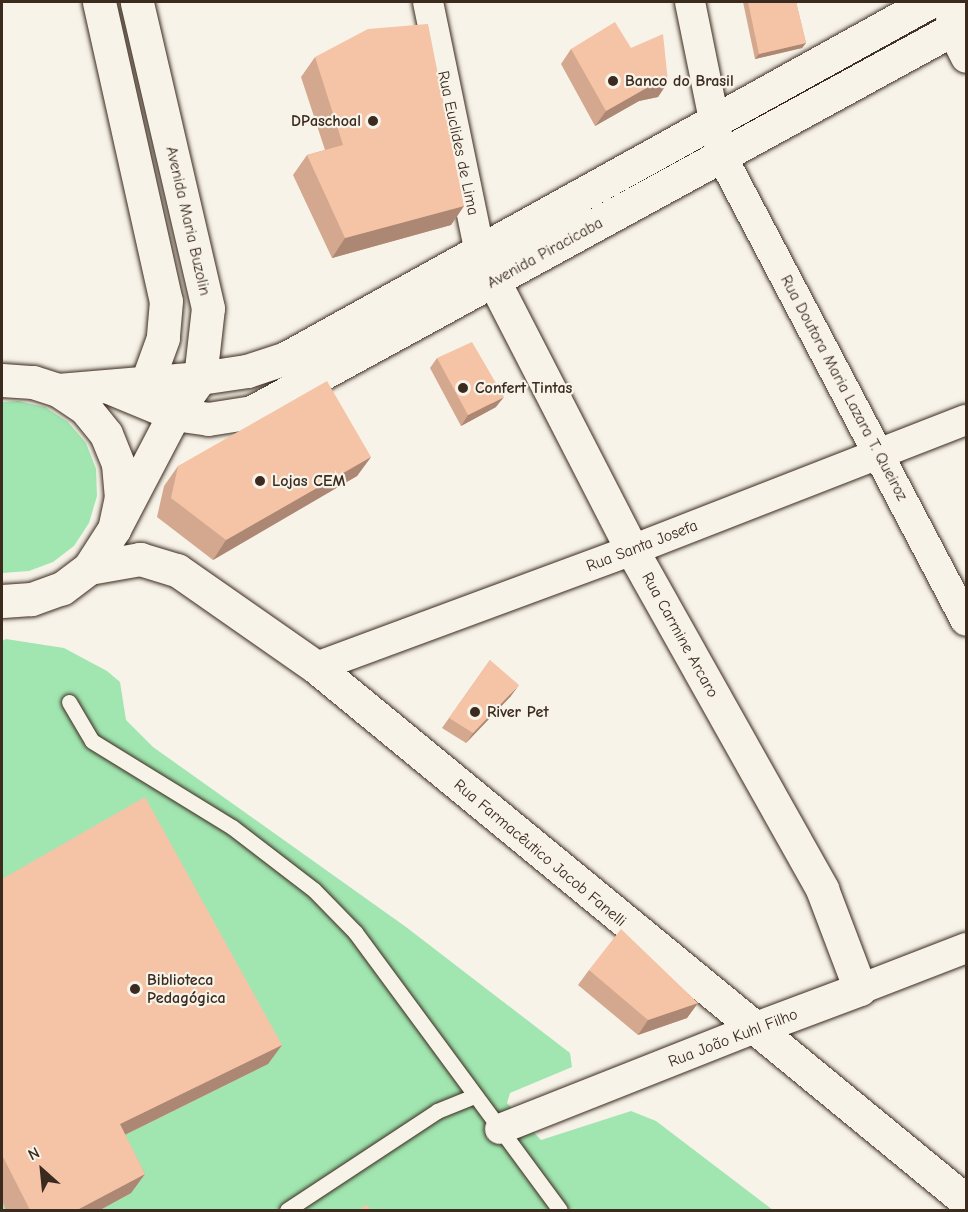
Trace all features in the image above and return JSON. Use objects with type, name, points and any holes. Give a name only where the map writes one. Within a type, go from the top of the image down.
[{"type":"main road","points":[[99,2],[166,301],[163,338],[147,381]]},
{"type":"main road","name":"Avenida Maria Buzolin","points":[[89,568],[114,529],[174,414],[200,378],[208,308],[137,2]]},
{"type":"main road","name":"Avenida Piracicaba","points":[[58,390],[110,388],[147,381],[200,378],[247,371],[286,358],[480,252],[715,118],[929,2]]},
{"type":"main road","name":"Avenida Piracicaba","points":[[110,388],[174,414],[208,419],[252,412],[721,155],[959,28]]},
{"type":"main road","name":"Rua Euclides de Lima","points":[[480,252],[491,283]]},
{"type":"main road","name":"Rua Carmine Arcaro","points":[[491,283],[632,550],[822,889],[860,989]]},
{"type":"main road","points":[[4,379],[33,381],[58,390],[85,408],[99,425],[118,464],[121,497],[114,529]]},
{"type":"main road","name":"Rua Farmacêutico Jacob Fanelli","points":[[89,568],[140,559],[177,570],[316,667],[753,1029],[966,1201]]},
{"type":"main road","points":[[2,601],[31,599],[62,588],[89,568]]},
{"type":"main road","name":"Rua João Kuhl Filho","points":[[753,1029],[860,989]]},
{"type":"street","name":"Rua Euclides de Lima","points":[[428,2],[480,252]]},
{"type":"street","name":"Rua Doutora Maria Lazara T. Queiroz","points":[[690,2],[721,155],[966,621]]},
{"type":"street","name":"Rua Santa Josefa","points":[[316,667],[632,550],[966,420]]},
{"type":"street","name":"Rua João Kuhl Filho","points":[[860,989],[966,948]]},
{"type":"street","name":"Rua João Kuhl Filho","points":[[500,1129],[753,1029]]},
{"type":"lane","points":[[69,702],[92,741],[232,827],[314,891],[355,932],[560,1210]]},
{"type":"lane","points":[[287,1210],[437,1111],[474,1096]]},
{"type":"green space","points":[[18,401],[45,407],[68,422],[86,443],[96,469],[97,496],[89,523],[74,546],[53,562],[29,571],[2,573],[2,402]]},
{"type":"green space","points":[[6,639],[64,648],[107,671],[120,682],[126,720],[153,747],[406,927],[570,1053],[572,1067],[510,1093],[507,1103],[541,1140],[631,1111],[656,1121],[773,1210],[2,1210],[2,641]]},
{"type":"building","points":[[748,2],[796,2],[806,43],[759,54]]},
{"type":"building","name":"Banco do Brasil","points":[[615,22],[631,48],[663,34],[668,82],[650,86],[606,111],[571,49]]},
{"type":"building","name":"DPaschoal","points":[[428,24],[464,206],[345,238],[307,155],[343,145],[315,57],[368,29]]},
{"type":"building","name":"Confert Tintas","points":[[472,342],[504,397],[468,415],[437,358]]},
{"type":"building","name":"Lojas CEM","points":[[327,381],[371,457],[226,540],[171,498],[178,466]]},
{"type":"building","name":"River Pet","points":[[490,660],[519,685],[473,733],[449,718]]},
{"type":"building","points":[[145,797],[282,1045],[120,1124],[145,1174],[77,1210],[30,1210],[2,1155],[2,879]]},
{"type":"building","points":[[621,929],[698,1003],[648,1020],[589,970]]},
{"type":"building","points":[[367,1205],[371,1210],[358,1210]]},
{"type":"place","name":"Banco do Brasil","points":[[613,81]]},
{"type":"place","name":"DPaschoal","points":[[373,121]]},
{"type":"place","name":"Confert Tintas","points":[[463,388]]},
{"type":"place","name":"Lojas CEM","points":[[260,481]]},
{"type":"place","name":"River Pet","points":[[475,712]]},
{"type":"place","name":"Biblioteca Pedagógica","points":[[135,989]]}]
